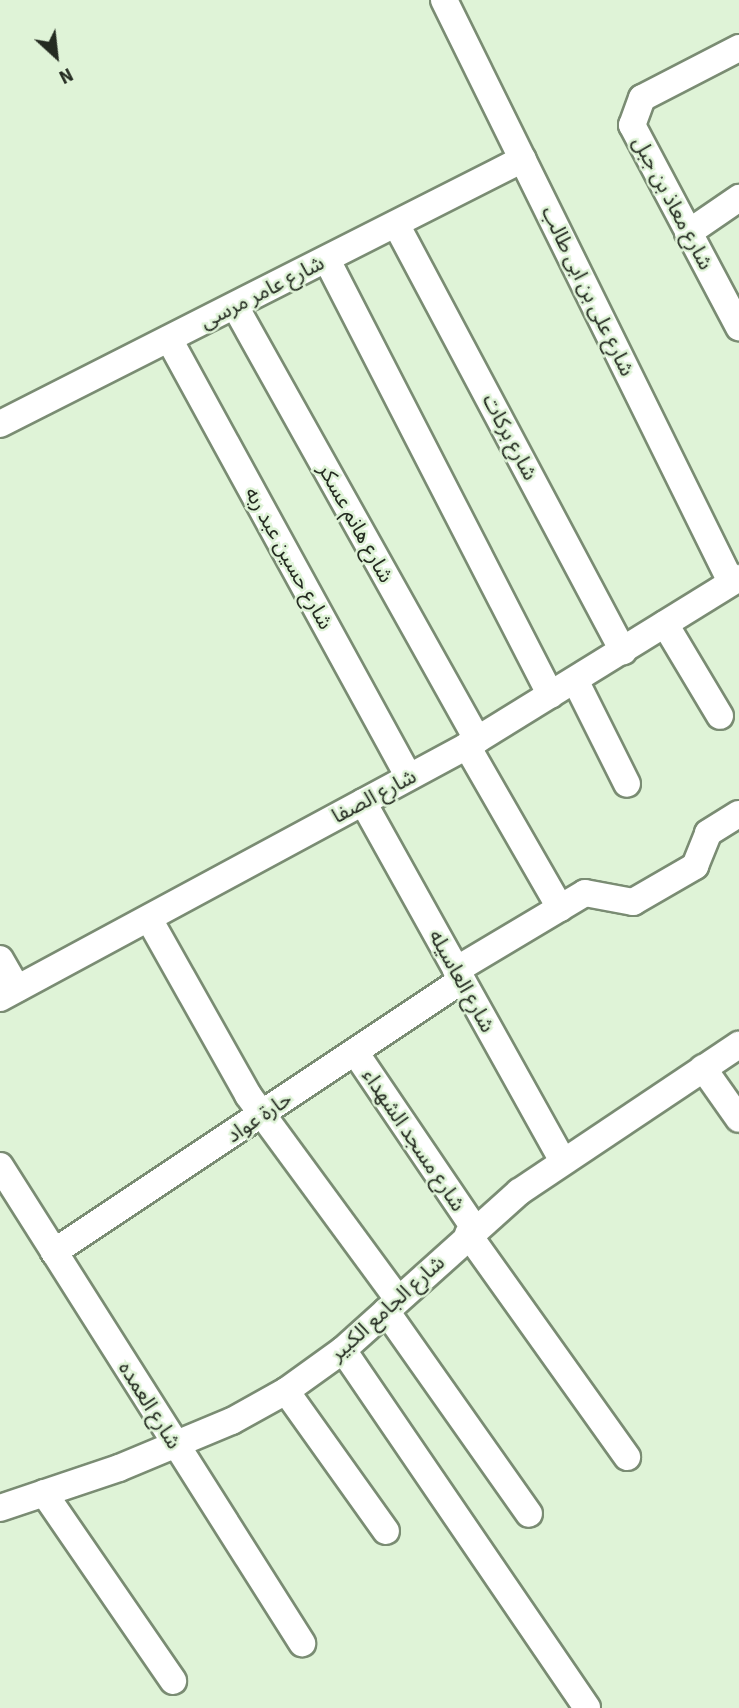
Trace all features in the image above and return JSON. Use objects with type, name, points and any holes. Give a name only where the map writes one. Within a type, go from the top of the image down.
[{"type":"street","name":"شارع على بن ابى طالب","points":[[444,0],[735,580]]},
{"type":"street","name":"شارع معاذ بن جبل","points":[[739,48],[642,98],[633,115],[635,134],[739,327]]},
{"type":"street","name":"شارع عامر مرسى","points":[[0,424],[523,159]]},
{"type":"street","points":[[688,233],[739,198]]},
{"type":"street","name":"شارع بركات","points":[[396,223],[623,651]]},
{"type":"street","points":[[327,260],[551,695]]},
{"type":"street","name":"شارع هانم عسكر","points":[[235,306],[560,908]]},
{"type":"street","name":"شارع حسين عبد ربه","points":[[169,339],[409,777]]},
{"type":"street","name":"شارع الصفا","points":[[8,993],[472,743],[735,580]]},
{"type":"street","points":[[665,624],[719,716]]},
{"type":"street","points":[[575,680],[627,784]]},
{"type":"street","name":"شارع العاسيله","points":[[363,802],[562,1160]]},
{"type":"street","name":"حارة عواد","points":[[54,1252],[355,1052],[459,975],[560,908],[594,891],[618,904],[633,902],[695,866],[708,833],[739,814]]},
{"type":"street","points":[[149,919],[262,1114],[530,1514]]},
{"type":"street","points":[[0,959],[8,993]]},
{"type":"street","name":"شارع الجامع الكبير","points":[[0,1508],[175,1444],[286,1391],[343,1350],[471,1231],[562,1160],[739,1045]]},
{"type":"street","name":"شارع مسجد الشهداء","points":[[355,1052],[471,1231],[627,1457]]},
{"type":"street","points":[[703,1068],[739,1119]]},
{"type":"street","name":"شارع العمده","points":[[0,1166],[302,1643]]},
{"type":"street","points":[[343,1350],[587,1708]]},
{"type":"street","points":[[286,1391],[386,1531]]},
{"type":"street","points":[[44,1493],[173,1681]]}]
